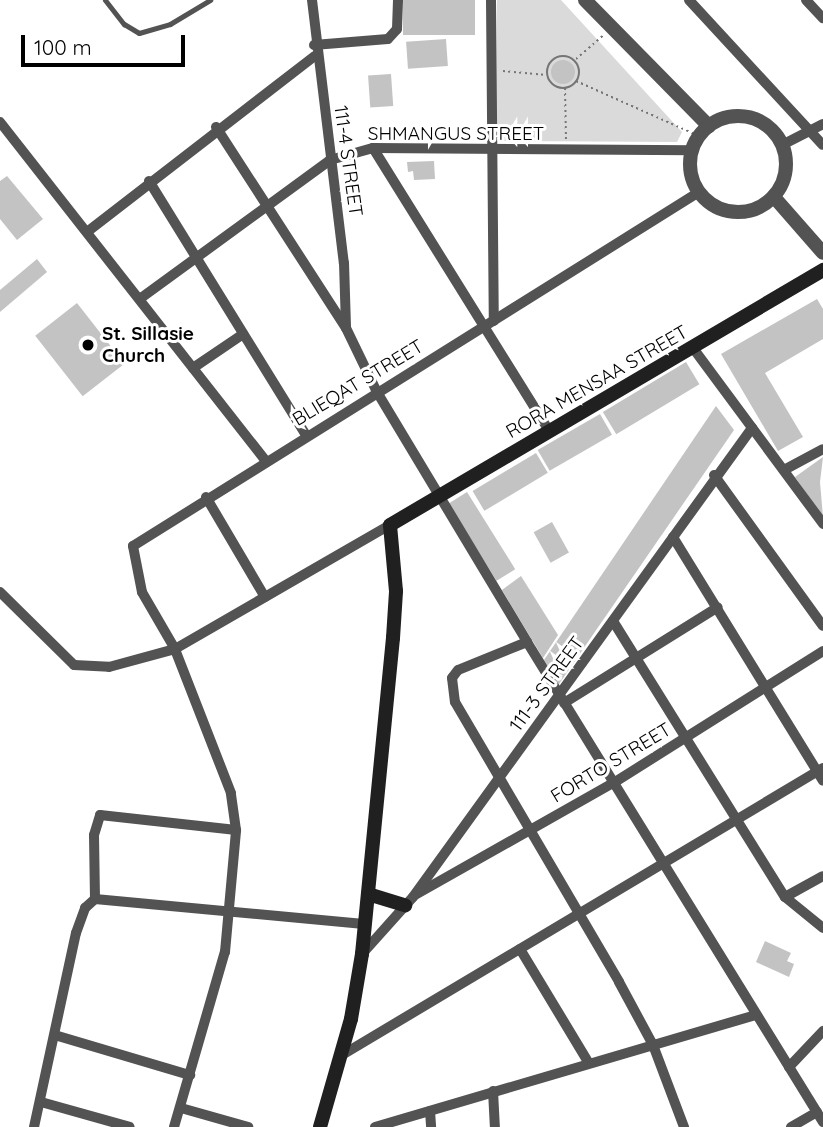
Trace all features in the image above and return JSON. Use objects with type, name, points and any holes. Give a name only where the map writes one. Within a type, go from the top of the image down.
[{"type":"main road","name":"RORA MENSAA STREET","points":[[390,525],[823,270]]},
{"type":"main road","points":[[320,1127],[342,1055],[362,954],[396,603],[390,525]]},
{"type":"main road","points":[[368,894],[409,901]]},
{"type":"street","name":"111-4 STREET","points":[[312,0],[314,51],[344,263],[345,328]]},
{"type":"street","points":[[87,232],[314,51],[388,39],[397,29],[398,0]]},
{"type":"street","points":[[489,324],[491,0]]},
{"type":"street","points":[[585,0],[704,131]]},
{"type":"street","points":[[689,0],[823,145]]},
{"type":"street","points":[[806,0],[823,19]]},
{"type":"street","points":[[731,116],[747,117],[762,123],[782,145],[786,173],[774,197],[735,212],[699,192],[693,179],[692,150],[704,131],[731,116]]},
{"type":"street","points":[[0,122],[141,298],[266,461]]},
{"type":"street","points":[[782,145],[823,124]]},
{"type":"street","points":[[216,127],[345,328],[377,392],[527,642],[820,1117],[791,1127]]},
{"type":"street","points":[[373,148],[489,324],[550,432]]},
{"type":"street","name":"SHMANGUS STREET","points":[[141,298],[199,260],[330,160],[373,148],[567,152],[692,150]]},
{"type":"street","points":[[149,181],[306,435]]},
{"type":"street","name":"BLIEQAT STREET","points":[[175,649],[142,592],[133,545],[699,192]]},
{"type":"street","points":[[774,197],[823,253]]},
{"type":"street","points":[[193,368],[243,334]]},
{"type":"street","points":[[693,348],[823,524]]},
{"type":"street","name":"111-3 STREET","points":[[362,954],[409,901],[499,777],[563,700],[613,621],[714,475],[752,428]]},
{"type":"street","points":[[785,470],[823,449]]},
{"type":"street","points":[[714,475],[823,626]]},
{"type":"street","points":[[206,497],[265,597]]},
{"type":"street","points":[[0,592],[74,665],[109,667],[175,649],[390,525]]},
{"type":"street","points":[[342,1055],[582,913],[660,861],[821,773],[766,691],[718,607],[673,537]]},
{"type":"street","points":[[563,700],[718,607]]},
{"type":"street","points":[[613,621],[785,897],[823,928]]},
{"type":"street","points":[[527,642],[458,670],[452,678],[455,702],[582,913],[653,1045],[684,1127]]},
{"type":"street","points":[[174,1127],[215,1000],[229,913],[236,830],[231,793],[175,649]]},
{"type":"street","name":"FORTO STREET","points":[[409,901],[766,691],[823,651]]},
{"type":"street","points":[[34,1127],[58,1036],[76,933],[85,908],[94,899],[94,835],[100,815],[236,830]]},
{"type":"street","points":[[785,897],[823,876]]},
{"type":"street","points":[[94,899],[364,924]]},
{"type":"street","points":[[520,949],[587,1060]]},
{"type":"street","points":[[375,1127],[587,1060],[653,1045],[755,1015]]},
{"type":"street","points":[[789,1067],[823,1031]]},
{"type":"street","points":[[58,1036],[190,1075]]},
{"type":"street","points":[[493,1091],[495,1127]]},
{"type":"street","points":[[41,1102],[130,1127]]},
{"type":"street","points":[[181,1108],[248,1127]]},
{"type":"street","points":[[430,1111],[431,1127]]},
{"type":"lane","points":[[105,0],[124,24],[139,33],[170,24],[210,0]]},
{"type":"path","points":[[576,81],[576,60],[612,29]]},
{"type":"path","points":[[548,75],[558,57],[576,60]]},
{"type":"path","points":[[491,70],[548,75]]},
{"type":"path","points":[[548,75],[552,83],[565,87],[576,81],[704,131]]},
{"type":"path","points":[[565,87],[567,152]]},
{"type":"shaded area","points":[[497,0],[561,0],[682,132],[677,142],[496,141]]},
{"type":"building","points":[[403,0],[475,0],[475,35],[403,35]]},
{"type":"building","points":[[446,39],[448,66],[408,69],[406,42]]},
{"type":"building","points":[[563,60],[572,63],[575,72],[572,81],[563,84],[554,81],[551,72],[554,63]]},
{"type":"building","points":[[391,74],[393,106],[370,108],[368,76]]},
{"type":"building","points":[[434,161],[435,179],[414,180],[413,171],[408,172],[407,162]]},
{"type":"building","points":[[7,176],[43,219],[17,240],[0,219],[0,181]]},
{"type":"building","points":[[37,259],[47,272],[0,312],[0,290]]},
{"type":"building","points":[[817,299],[823,309],[823,339],[765,373],[803,437],[778,451],[721,354]]},
{"type":"building","points":[[77,303],[124,364],[83,396],[35,336]]},
{"type":"building","points":[[686,362],[699,384],[616,434],[603,412]]},
{"type":"building","points":[[716,406],[734,430],[559,684],[544,660]]},
{"type":"building","points":[[600,414],[612,435],[550,471],[538,450]]},
{"type":"building","points":[[536,453],[548,473],[484,511],[473,491]]},
{"type":"building","points":[[823,457],[820,482],[823,517],[795,477]]},
{"type":"building","points":[[467,492],[515,569],[497,581],[448,504]]},
{"type":"building","points":[[552,522],[569,553],[551,563],[534,532]]},
{"type":"building","points":[[521,576],[558,635],[543,658],[502,590]]},
{"type":"building","points":[[765,941],[791,953],[787,961],[794,964],[789,977],[756,962]]},
{"type":"place","name":"St. Sillasie Church","points":[[88,345]]}]
